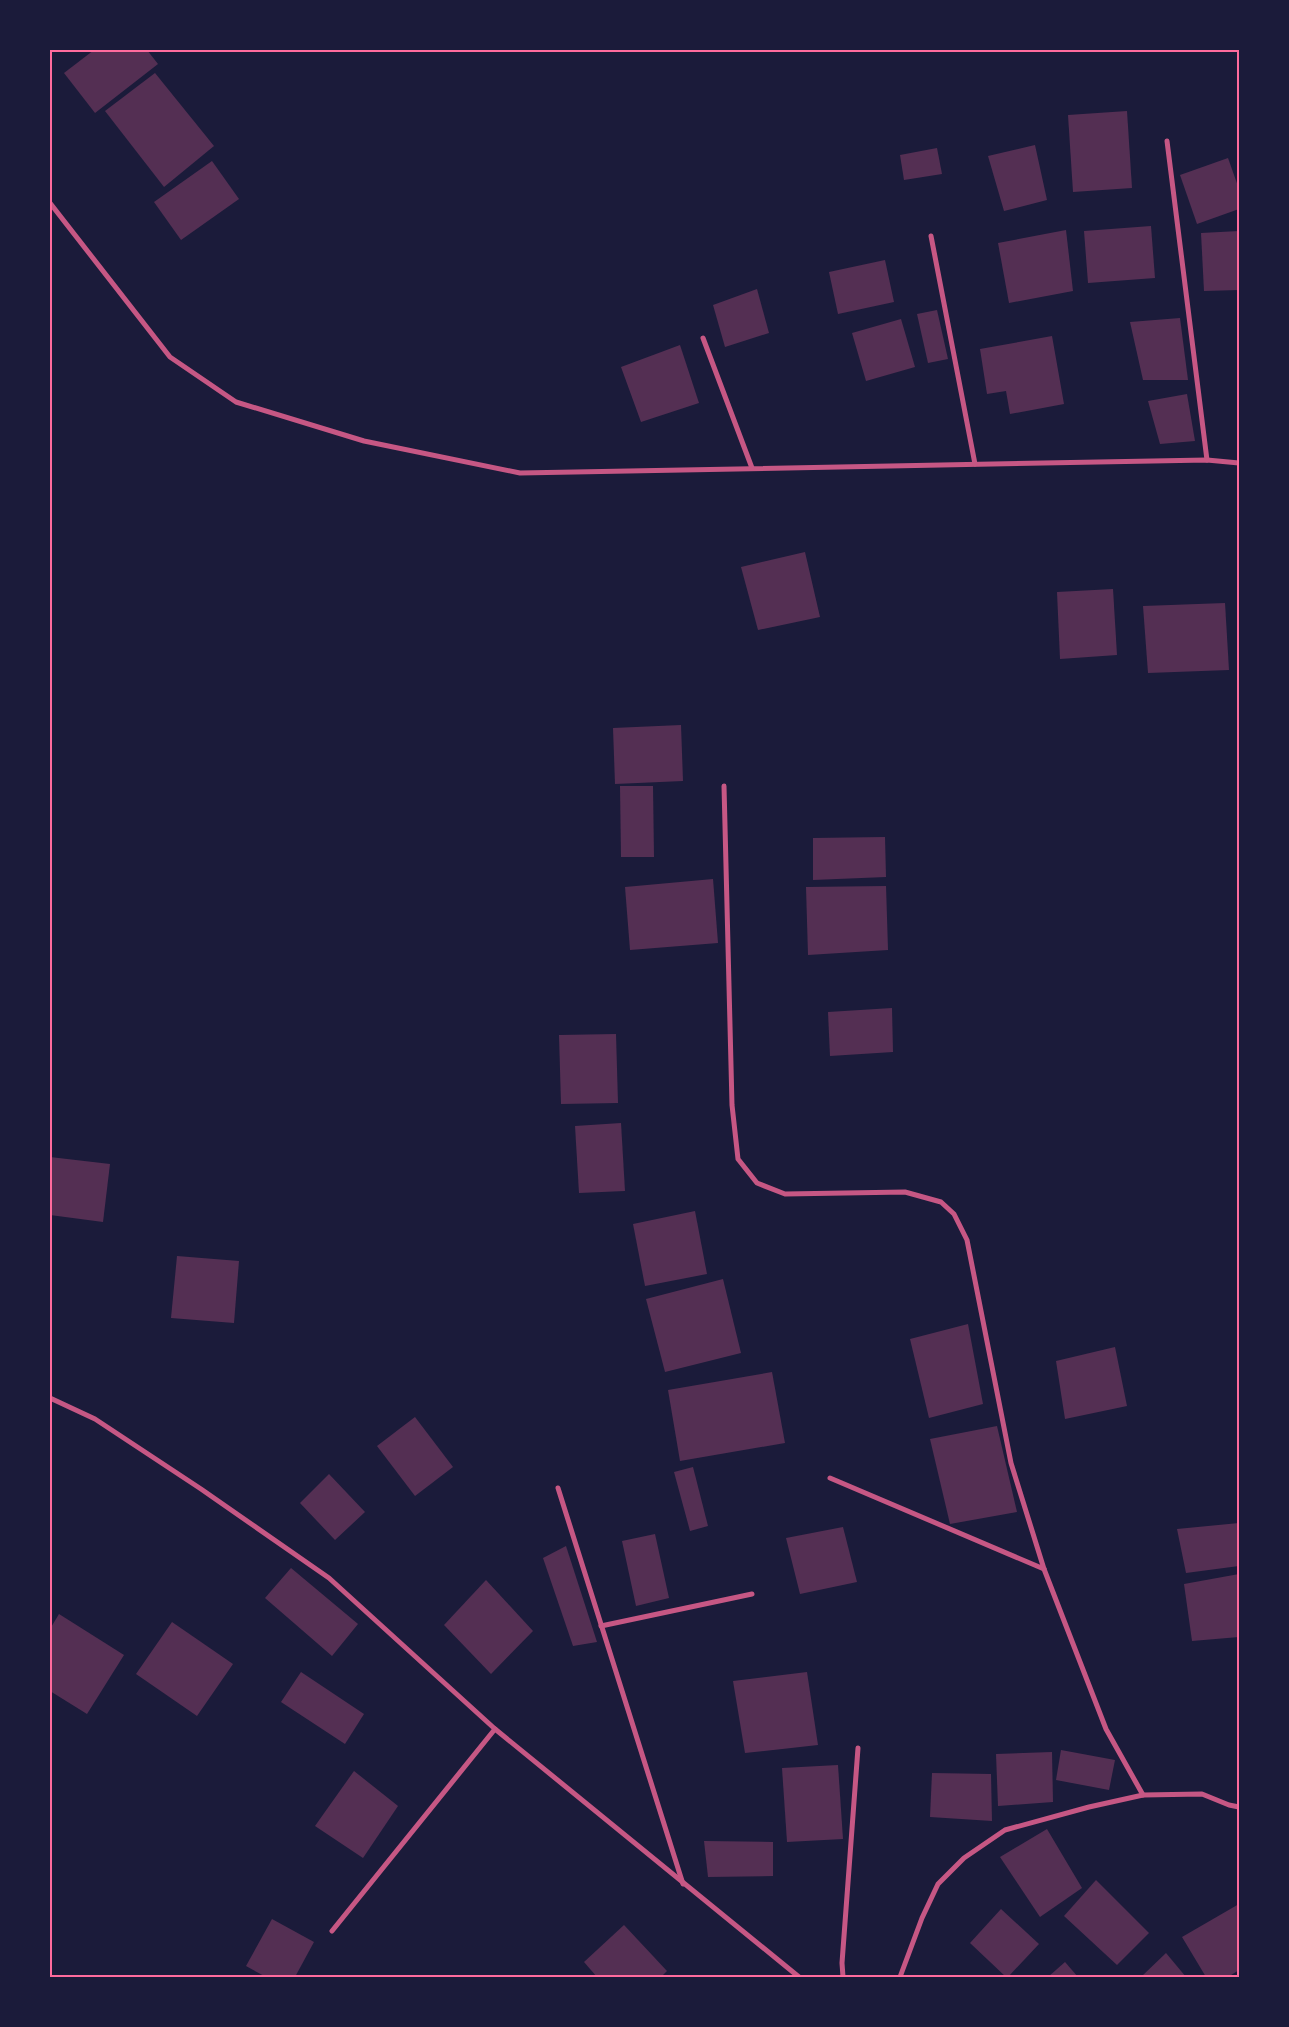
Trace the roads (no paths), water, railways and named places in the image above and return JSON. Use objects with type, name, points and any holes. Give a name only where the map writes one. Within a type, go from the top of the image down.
[{"type":"street","points":[[1167,141],[1207,460]]},
{"type":"street","points":[[50,203],[170,357],[236,402],[364,441],[520,473],[1207,460],[1239,463]]},
{"type":"street","points":[[931,236],[975,464]]},
{"type":"street","points":[[703,338],[752,468]]},
{"type":"street","points":[[724,786],[732,1105],[738,1159],[757,1184],[785,1194],[905,1192],[941,1202],[954,1214],[967,1240],[1011,1463],[1044,1569],[1106,1729],[1143,1795]]},
{"type":"street","points":[[50,1398],[94,1419],[201,1488],[329,1578],[495,1729],[796,1976]]},
{"type":"street","points":[[830,1478],[1044,1569]]},
{"type":"street","points":[[558,1488],[684,1884]]},
{"type":"street","points":[[601,1626],[752,1594]]},
{"type":"street","points":[[332,1931],[495,1729]]},
{"type":"street","points":[[842,1977],[858,1748]]},
{"type":"street","points":[[900,1977],[922,1918],[938,1884],[964,1858],[1005,1830],[1089,1807],[1143,1795],[1202,1794],[1239,1807]]}]
